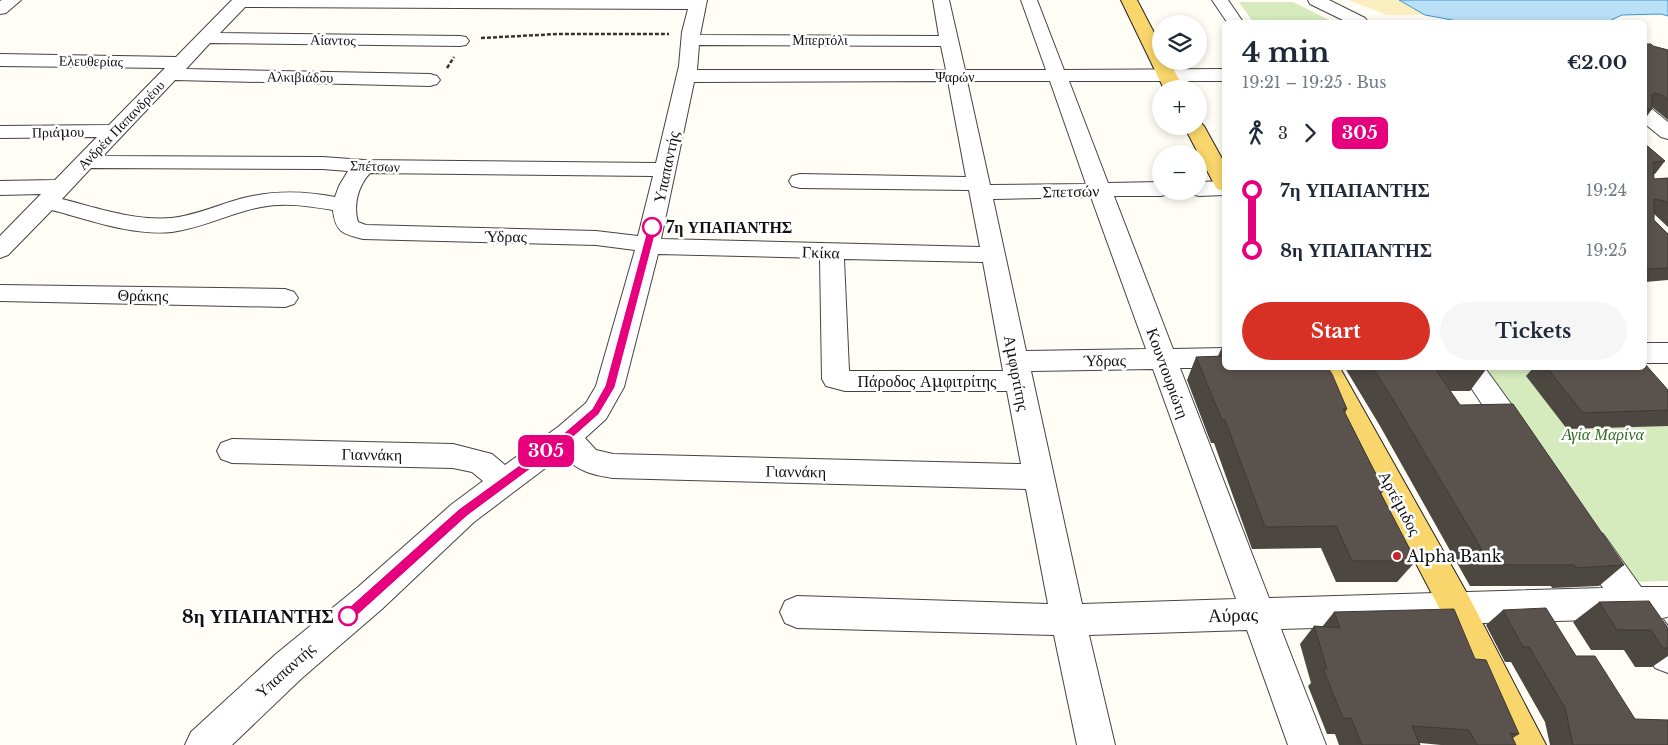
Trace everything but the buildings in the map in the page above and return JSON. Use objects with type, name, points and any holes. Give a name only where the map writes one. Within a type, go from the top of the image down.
[{"type":"main road","points":[[1129,0],[1170,80]]},
{"type":"main road","points":[[1199,135],[1222,178]]},
{"type":"main road","name":"Αρτέμιδος","points":[[1328,370],[1457,608],[1527,745]]},
{"type":"street","points":[[0,9],[13,0]]},
{"type":"street","name":"Αμφιρτίτης","points":[[941,0],[1038,477],[1096,745]]},
{"type":"street","name":"Κουντουριώτη","points":[[1029,0],[1307,745]]},
{"type":"street","points":[[1220,0],[1234,20]]},
{"type":"street","points":[[1316,0],[1355,20]]},
{"type":"street","points":[[241,1],[698,2]]},
{"type":"street","name":"Ανδρέα Παπανδρέου","points":[[1,249],[241,1]]},
{"type":"street","name":"Υπαπαντής","points":[[204,745],[289,666],[370,598],[463,513],[596,412],[610,387],[648,246],[686,76],[698,2]]},
{"type":"street","name":"Μπερτόλι","points":[[691,36],[950,41]]},
{"type":"street","name":"Αίαντος","points":[[205,38],[460,42]]},
{"type":"street","name":"Ελευθερίας","points":[[0,60],[176,69]]},
{"type":"street","name":"Αλκιβιάδου","points":[[176,69],[430,80]]},
{"type":"street","name":"Ψαρών","points":[[1186,80],[1222,75]]},
{"type":"street","name":"Ψαρών","points":[[686,76],[1057,76],[1152,81]]},
{"type":"street","points":[[1647,115],[1668,133]]},
{"type":"street","name":"Πριάμου","points":[[0,132],[115,131]]},
{"type":"street","name":"Σπέτσων","points":[[85,162],[310,163],[364,166],[665,170]]},
{"type":"street","points":[[287,198],[310,163]]},
{"type":"street","points":[[0,188],[54,194],[121,220],[170,225],[198,221],[263,200],[309,198],[346,206],[349,185],[364,166]]},
{"type":"street","name":"Σπετσών","points":[[800,181],[980,188],[1152,189]]},
{"type":"street","points":[[1207,188],[1222,188]]},
{"type":"street","name":"Ύδρας","points":[[346,206],[345,219],[348,226],[362,232],[596,238],[627,241],[648,246]]},
{"type":"street","name":"Γκίκα","points":[[648,246],[993,255]]},
{"type":"street","name":"Πάροδος Αμφιτρίτης","points":[[832,252],[836,379],[845,381],[1017,371]]},
{"type":"street","name":"Θράκης","points":[[0,293],[286,298]]},
{"type":"street","points":[[1647,353],[1668,353]]},
{"type":"street","name":"Ύδρας","points":[[1017,371],[1162,359],[1222,358]]},
{"type":"street","points":[[1472,370],[1532,457]]},
{"type":"street","name":"Γιαννάκη","points":[[568,435],[575,450],[585,459],[613,466],[1038,477]]},
{"type":"street","name":"Γιαννάκη","points":[[232,451],[453,456],[481,462],[504,482]]},
{"type":"street","points":[[1576,522],[1668,656]]},
{"type":"street","name":"Αύρας","points":[[797,612],[1068,620],[1668,602]]},
{"type":"path","points":[[460,42],[511,36],[664,34],[691,36]]},
{"type":"green space","points":[[1239,2],[1293,2],[1329,20],[1252,20]]},
{"type":"green space","name":"Αγία Μαρίνα","points":[[1477,370],[1635,370],[1668,409],[1668,581],[1627,582]]},
{"type":"sand","points":[[1348,0],[1399,0],[1425,15],[1387,15]]},
{"type":"water","points":[[1399,0],[1668,0],[1668,16],[1661,14],[1622,15],[1611,20],[1452,20],[1425,15]]},
{"type":"bus line","name":"305","points":[[348,616],[463,513],[596,412],[610,387],[652,227]]},
{"type":"place","name":"7η ΥΠΑΠΑΝΤΗΣ","points":[[652,227]]},
{"type":"place","name":"Alpha Bank","points":[[1397,556]]},
{"type":"place","name":"8η ΥΠΑΠΑΝΤΗΣ","points":[[348,616]]}]
